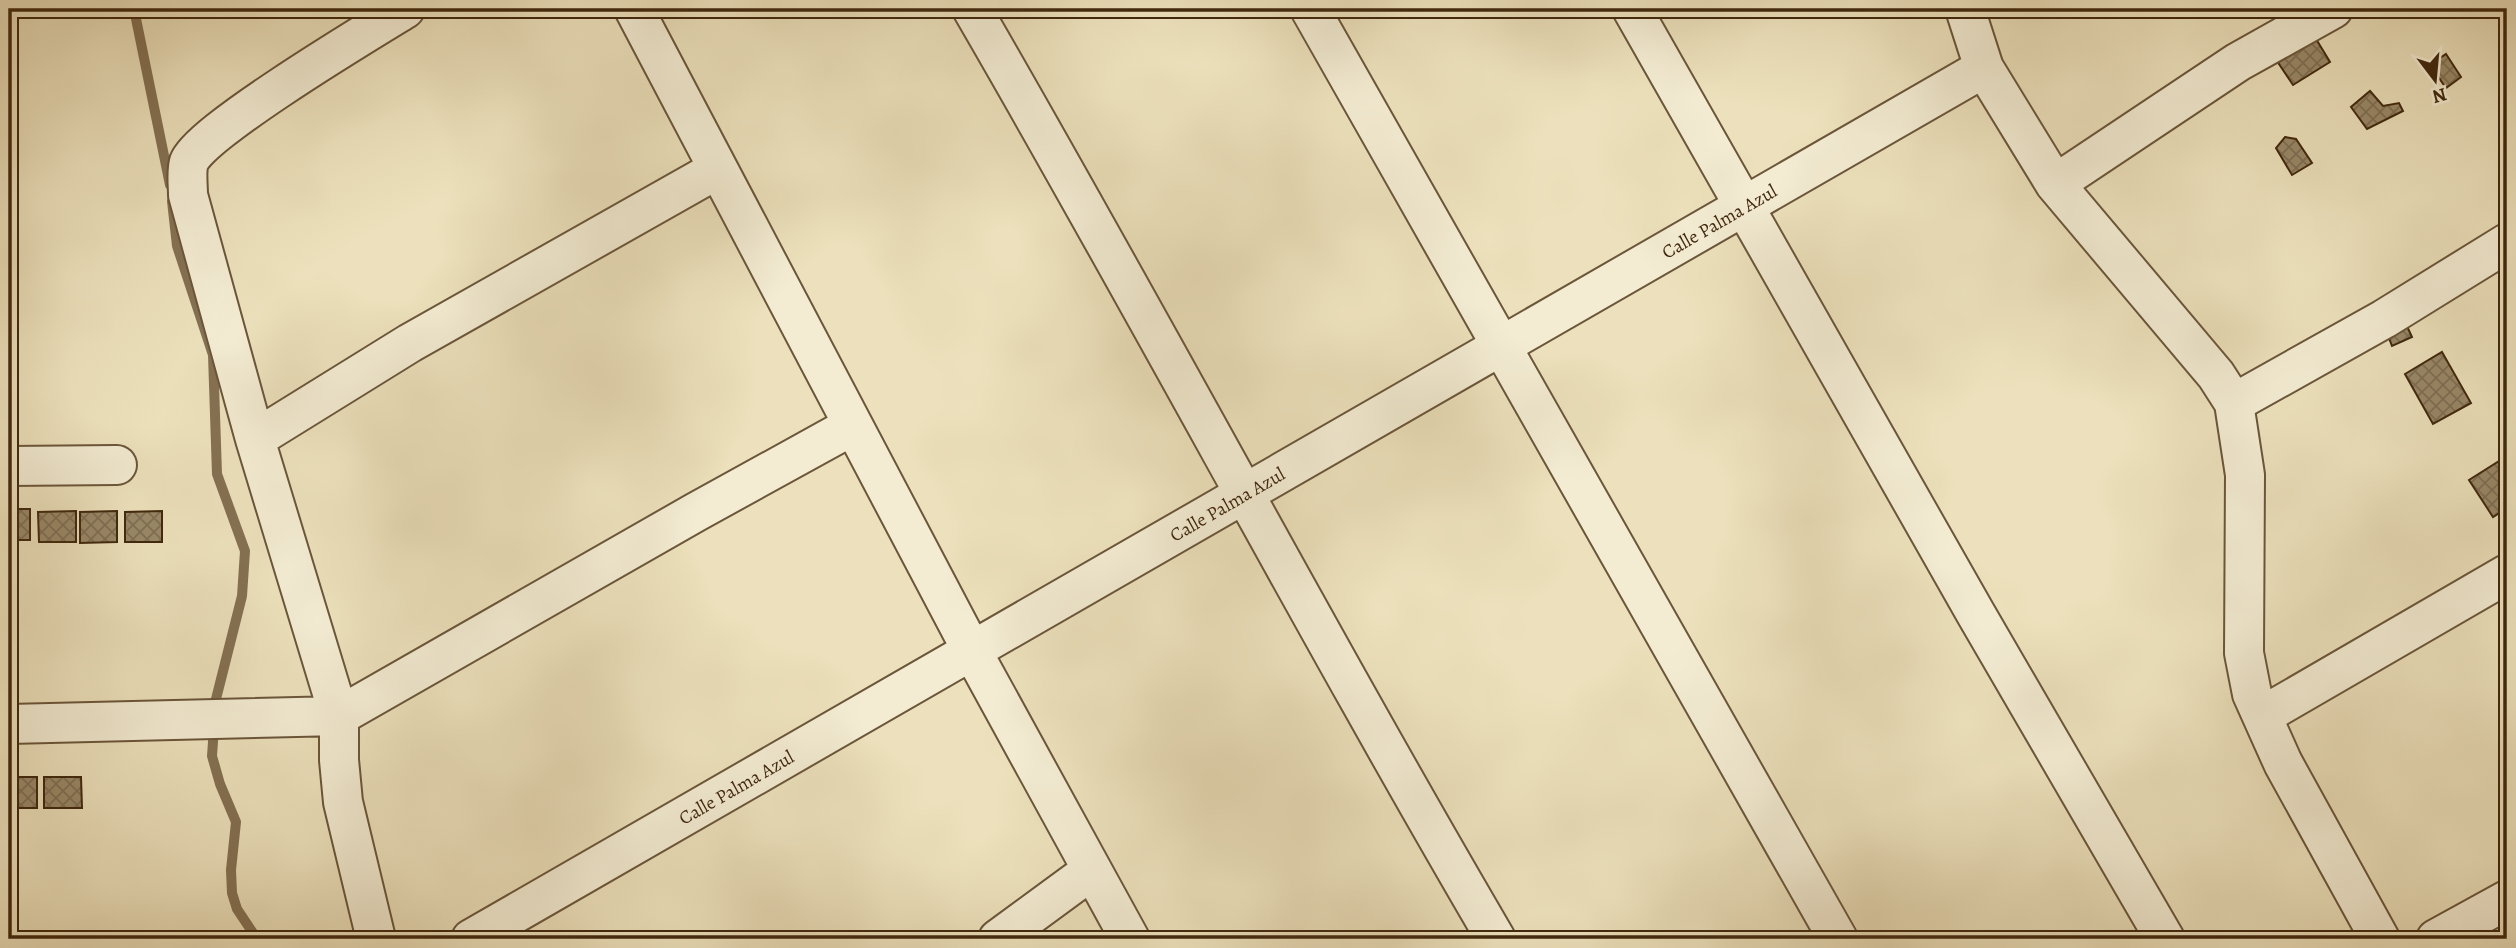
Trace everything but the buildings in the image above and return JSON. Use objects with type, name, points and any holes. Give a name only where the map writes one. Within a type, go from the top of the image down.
[{"type":"street","points":[[376,939],[344,802],[339,760],[340,716],[255,439],[188,195],[189,161],[212,136],[306,71],[405,9]]},
{"type":"street","points":[[634,9],[852,426],[1130,939]]},
{"type":"street","points":[[972,9],[1496,939]]},
{"type":"street","points":[[1310,9],[1838,939]]},
{"type":"street","points":[[1632,9],[1969,602],[2165,939]]},
{"type":"street","points":[[1965,9],[1984,68],[2055,184],[2216,374],[2234,403],[2245,475],[2244,653],[2252,694],[2283,763],[2380,939]]},
{"type":"street","points":[[2055,184],[2238,62],[2333,9]]},
{"type":"street","name":"Calle Palma Azul","points":[[471,939],[1984,68]]},
{"type":"street","points":[[255,439],[411,343],[718,169]]},
{"type":"street","points":[[2234,403],[2384,319],[2507,243]]},
{"type":"street","points":[[9,724],[340,716],[852,426]]},
{"type":"street","points":[[9,466],[117,464]]},
{"type":"street","points":[[2262,716],[2507,574]]},
{"type":"street","points":[[998,939],[1092,870]]},
{"type":"street","points":[[2435,939],[2507,901]]},
{"type":"waterway","points":[[134,9],[170,185]]},
{"type":"waterway","points":[[172,201],[177,246],[213,355],[217,474],[245,551],[242,596],[216,699],[212,756],[236,822],[231,870],[232,893],[237,909],[257,939]]}]
